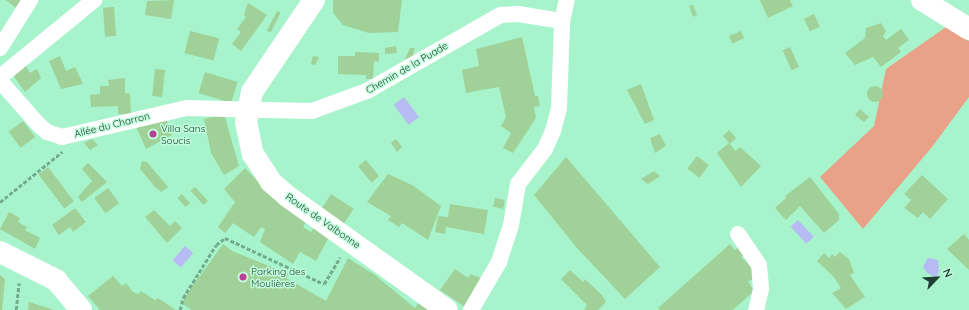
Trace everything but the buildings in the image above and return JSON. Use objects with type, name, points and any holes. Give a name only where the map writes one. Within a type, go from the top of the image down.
[{"type":"street","points":[[0,48],[30,0]]},
{"type":"street","points":[[0,77],[94,0]]},
{"type":"street","name":"Route de Valbonne","points":[[314,0],[258,78],[247,108],[248,138],[252,154],[271,182],[313,216],[447,310]]},
{"type":"street","points":[[471,310],[499,262],[511,225],[518,184],[545,149],[553,131],[559,109],[562,21],[566,0]]},
{"type":"street","points":[[922,0],[969,29]]},
{"type":"street","name":"Chemin de la Puade","points":[[247,108],[312,111],[348,100],[394,77],[500,15],[518,14],[562,21]]},
{"type":"street","name":"Allée du Charron","points":[[0,81],[47,132],[62,137],[78,135],[187,108],[247,108]]},
{"type":"street","points":[[738,234],[759,265],[761,289],[756,310]]},
{"type":"street","points":[[0,252],[56,280],[81,310]]},
{"type":"path","points":[[0,202],[51,162],[78,135]]},
{"type":"path","points":[[180,310],[183,298],[216,245],[225,238],[324,284],[350,241]]},
{"type":"path","points":[[16,310],[20,276]]},
{"type":"shaded area","points":[[946,27],[969,41],[969,97],[932,147],[863,229],[820,177],[874,126],[886,69]]},
{"type":"water","points":[[404,97],[419,117],[409,125],[394,105]]},
{"type":"water","points":[[798,220],[814,237],[806,244],[791,227]]},
{"type":"water","points":[[185,246],[193,253],[181,268],[173,260]]},
{"type":"water","points":[[928,258],[938,260],[939,271],[936,278],[926,272],[923,266]]},
{"type":"place","name":"Villa Sans Soucis","points":[[153,134]]},
{"type":"place","name":"Parking des Moulières","points":[[243,277]]}]
